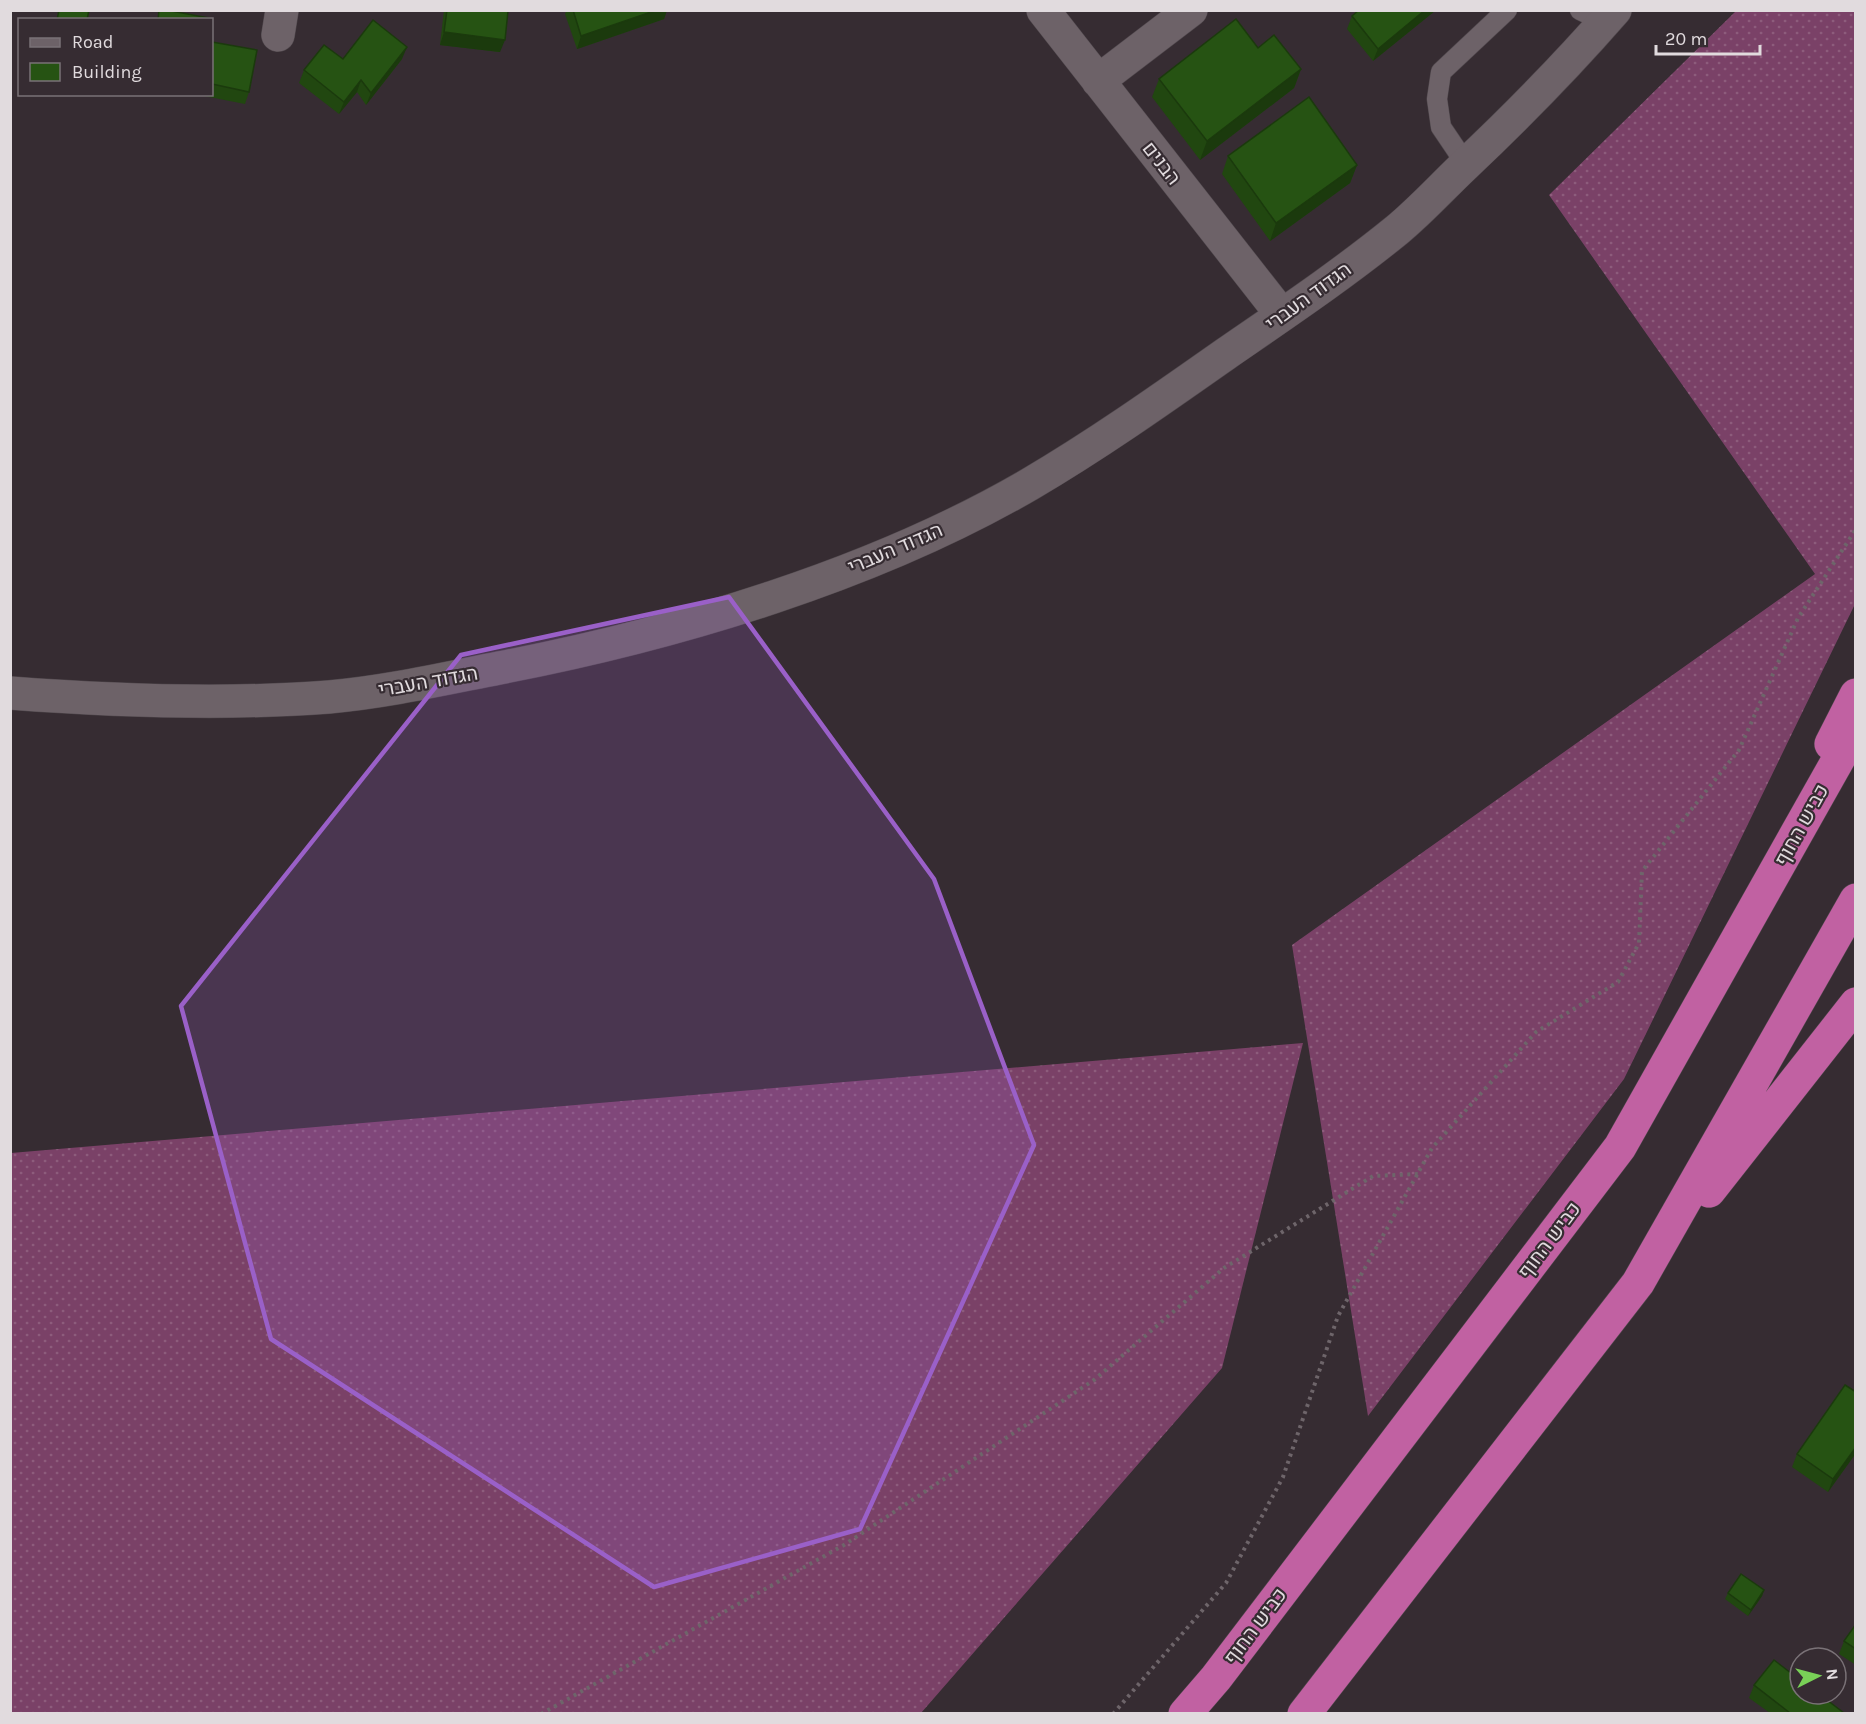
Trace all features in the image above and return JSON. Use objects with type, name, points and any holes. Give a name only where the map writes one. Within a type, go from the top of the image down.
[{"type":"highway","points":[[1726,958],[1856,695]]},
{"type":"highway","name":"כביש החוף","points":[[1185,1713],[1215,1678],[1620,1147],[1856,728]]},
{"type":"highway","points":[[1638,1283],[1856,900]]},
{"type":"highway","points":[[1304,1713],[1856,1004]]},
{"type":"street","name":"הבנים","points":[[1043,10],[1281,315]]},
{"type":"street","points":[[1098,81],[1191,10]]},
{"type":"street","name":"הגדוד העברי","points":[[10,693],[96,699],[235,701],[332,697],[412,685],[567,655],[729,610],[810,584],[884,554],[1027,486],[1115,431],[1335,278],[1400,227],[1466,164],[1600,14]]},
{"type":"lane","points":[[1466,164],[1441,127],[1437,99],[1442,72],[1507,10]]},
{"type":"path","points":[[1113,1713],[1226,1583],[1283,1478],[1338,1316],[1432,1148],[1536,1032],[1618,982],[1639,943],[1642,871],[1739,750],[1798,618],[1856,529]]},
{"type":"path","points":[[541,1713],[844,1545],[1094,1380],[1224,1268],[1372,1176],[1418,1174]]},
{"type":"highlighted area","points":[[729,597],[934,879],[1034,1145],[860,1529],[654,1587],[271,1339],[181,1006],[461,655]]},
{"type":"shaded area","points":[[1736,11],[1855,11],[1855,604],[1624,1079],[1368,1416],[1292,945],[1815,574],[1549,195]]},
{"type":"shaded area","points":[[1303,1043],[1222,1368],[921,1713],[11,1713],[11,1153]]},
{"type":"building","points":[[59,10],[89,10],[87,18],[57,18]]},
{"type":"building","points":[[159,10],[166,10],[209,18],[158,18]]},
{"type":"building","points":[[447,10],[508,11],[505,40],[444,32]]},
{"type":"building","points":[[573,10],[657,10],[581,36]]},
{"type":"building","points":[[1359,10],[1425,10],[1378,49],[1352,16]]},
{"type":"building","points":[[1236,19],[1258,48],[1274,35],[1301,69],[1207,141],[1159,79]]},
{"type":"building","points":[[373,20],[407,47],[371,93],[361,80],[344,102],[304,70],[324,45],[343,59]]},
{"type":"building","points":[[213,42],[257,50],[249,92],[213,84]]},
{"type":"building","points":[[1309,97],[1357,165],[1276,223],[1228,156]]},
{"type":"building","points":[[1845,1385],[1856,1392],[1856,1447],[1833,1479],[1797,1454]]},
{"type":"building","points":[[1741,1574],[1764,1590],[1751,1610],[1728,1593]]},
{"type":"building","points":[[1856,1624],[1856,1649],[1844,1641]]},
{"type":"building","points":[[1774,1660],[1788,1671],[1788,1706],[1835,1706],[1844,1713],[1790,1713],[1754,1685]]}]
